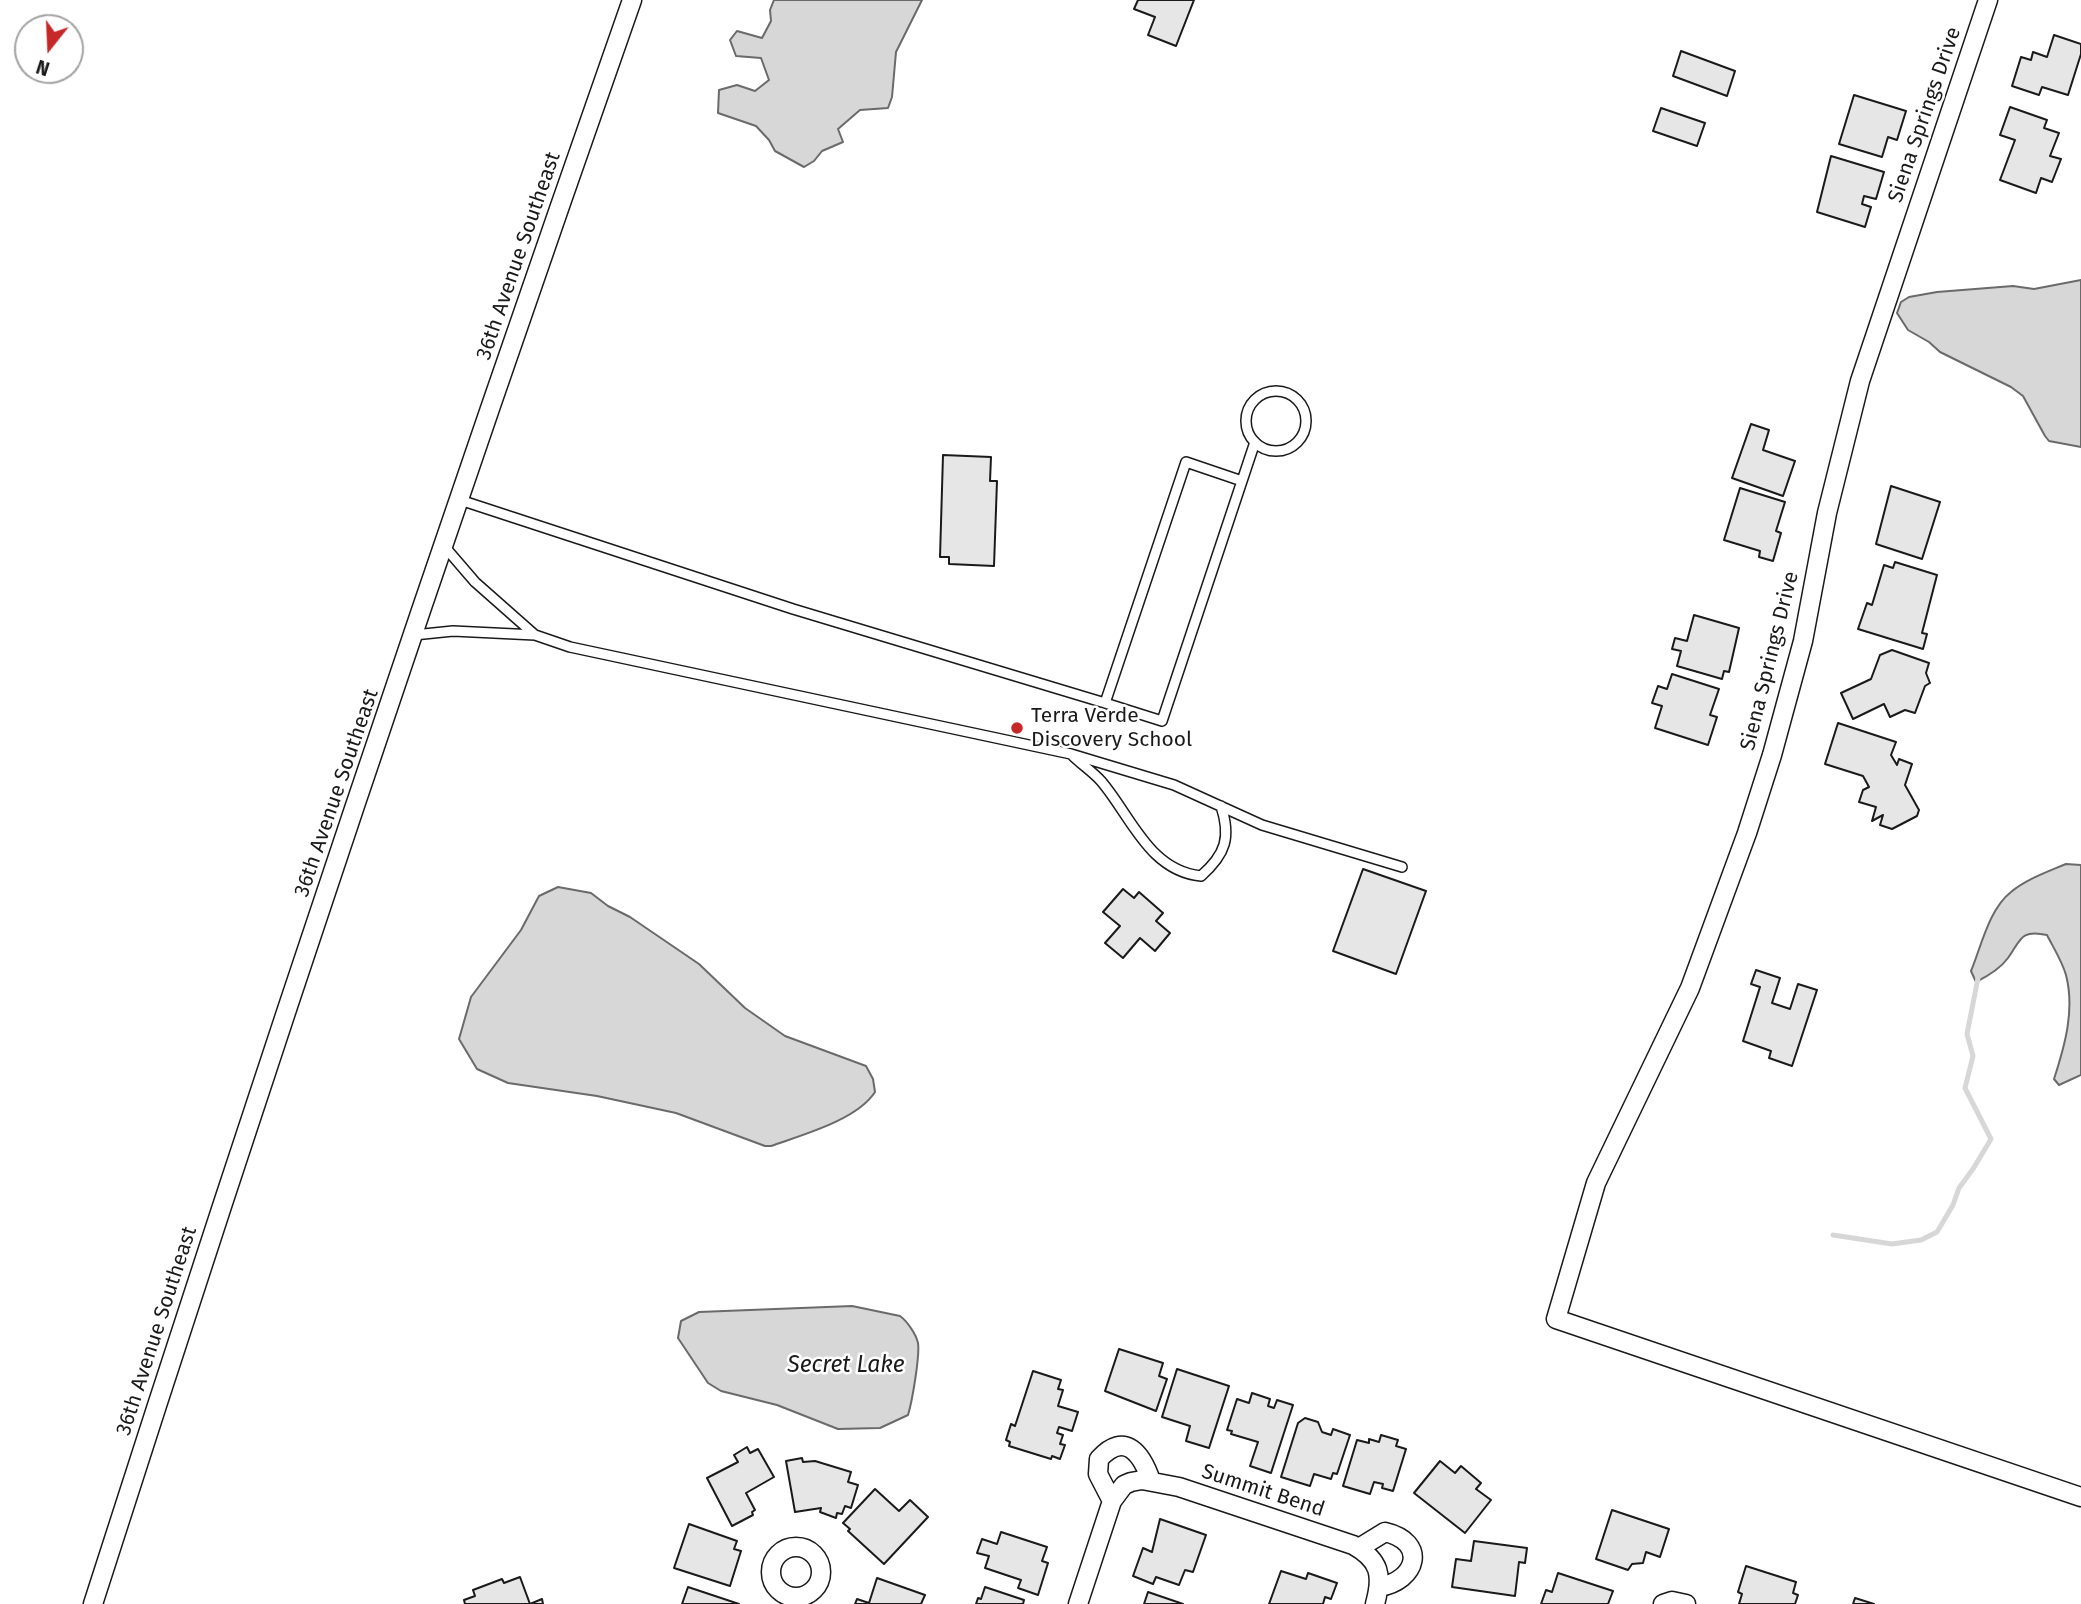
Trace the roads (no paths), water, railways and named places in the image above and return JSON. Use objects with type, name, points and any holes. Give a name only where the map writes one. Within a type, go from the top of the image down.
[{"type":"street","name":"36th Avenue Southeast","points":[[93,1604],[208,1246],[632,0]]},
{"type":"street","name":"Siena Springs Drive","points":[[1988,0],[1860,381],[1827,513],[1803,641],[1772,755],[1686,998],[1596,1183],[1556,1319],[2081,1497]]},
{"type":"street","points":[[1077,1604],[1112,1501],[1124,1485],[1142,1480],[1151,1481],[1144,1461],[1137,1452],[1121,1446],[1112,1447],[1099,1460],[1098,1474],[1112,1501]]},
{"type":"street","name":"Summit Bend","points":[[1151,1481],[1179,1487],[1359,1548]]},
{"type":"street","points":[[1385,1532],[1403,1537],[1413,1552],[1413,1562],[1404,1576],[1377,1595],[1380,1581],[1376,1562],[1359,1548],[1385,1532]]},
{"type":"street","points":[[1663,1604],[1672,1601],[1686,1604]]},
{"type":"lane","points":[[460,500],[782,606],[1161,721],[1255,442],[1246,425],[1247,415],[1256,399],[1274,392],[1293,397],[1304,413],[1306,422],[1299,440],[1291,447],[1272,451],[1255,442]]},
{"type":"lane","points":[[1105,703],[1186,462],[1241,481]]},
{"type":"lane","points":[[444,546],[475,582],[535,635]]},
{"type":"lane","points":[[414,635],[453,631],[535,635],[570,647],[1071,754],[1174,785],[1262,825],[1402,867]]},
{"type":"lane","points":[[1071,754],[1100,780],[1143,842],[1166,864],[1186,875],[1201,876],[1213,866],[1222,853],[1227,824],[1221,806]]},
{"type":"water","points":[[774,0],[922,0],[896,52],[892,97],[888,108],[860,110],[838,129],[843,142],[822,151],[814,161],[804,167],[775,151],[756,126],[718,113],[719,90],[737,85],[755,91],[769,80],[761,58],[736,56],[730,40],[737,31],[762,38],[771,21],[770,10]]},
{"type":"water","points":[[2081,280],[2081,447],[2049,441],[2023,396],[2011,387],[1940,352],[1908,330],[1897,313],[1901,302],[1909,297],[2013,286],[2034,289]]},
{"type":"water","points":[[2066,864],[2081,865],[2081,1075],[2059,1085],[2054,1079],[2068,1027],[2069,988],[2062,965],[2047,935],[2026,935],[2001,966],[1976,982],[1971,971],[1986,929],[2003,899],[2024,883]]},
{"type":"water","points":[[558,887],[591,893],[608,906],[630,917],[699,964],[745,1008],[785,1036],[866,1066],[873,1079],[875,1092],[856,1111],[828,1125],[765,1146],[676,1113],[597,1096],[508,1083],[477,1069],[459,1039],[471,997],[521,930],[539,896]]},
{"type":"water","name":"Secret Lake","points":[[852,1306],[900,1316],[911,1328],[918,1343],[917,1368],[908,1415],[880,1428],[838,1429],[777,1405],[721,1391],[708,1383],[678,1338],[681,1321],[699,1312]]},
{"type":"waterway","points":[[1833,1235],[1892,1244],[1921,1240],[1937,1232],[1953,1205],[1959,1188],[1991,1139],[1965,1088],[1973,1056],[1967,1034],[1978,978]]},
{"type":"place","name":"Terra Verde Discovery School","points":[[1017,728]]}]
